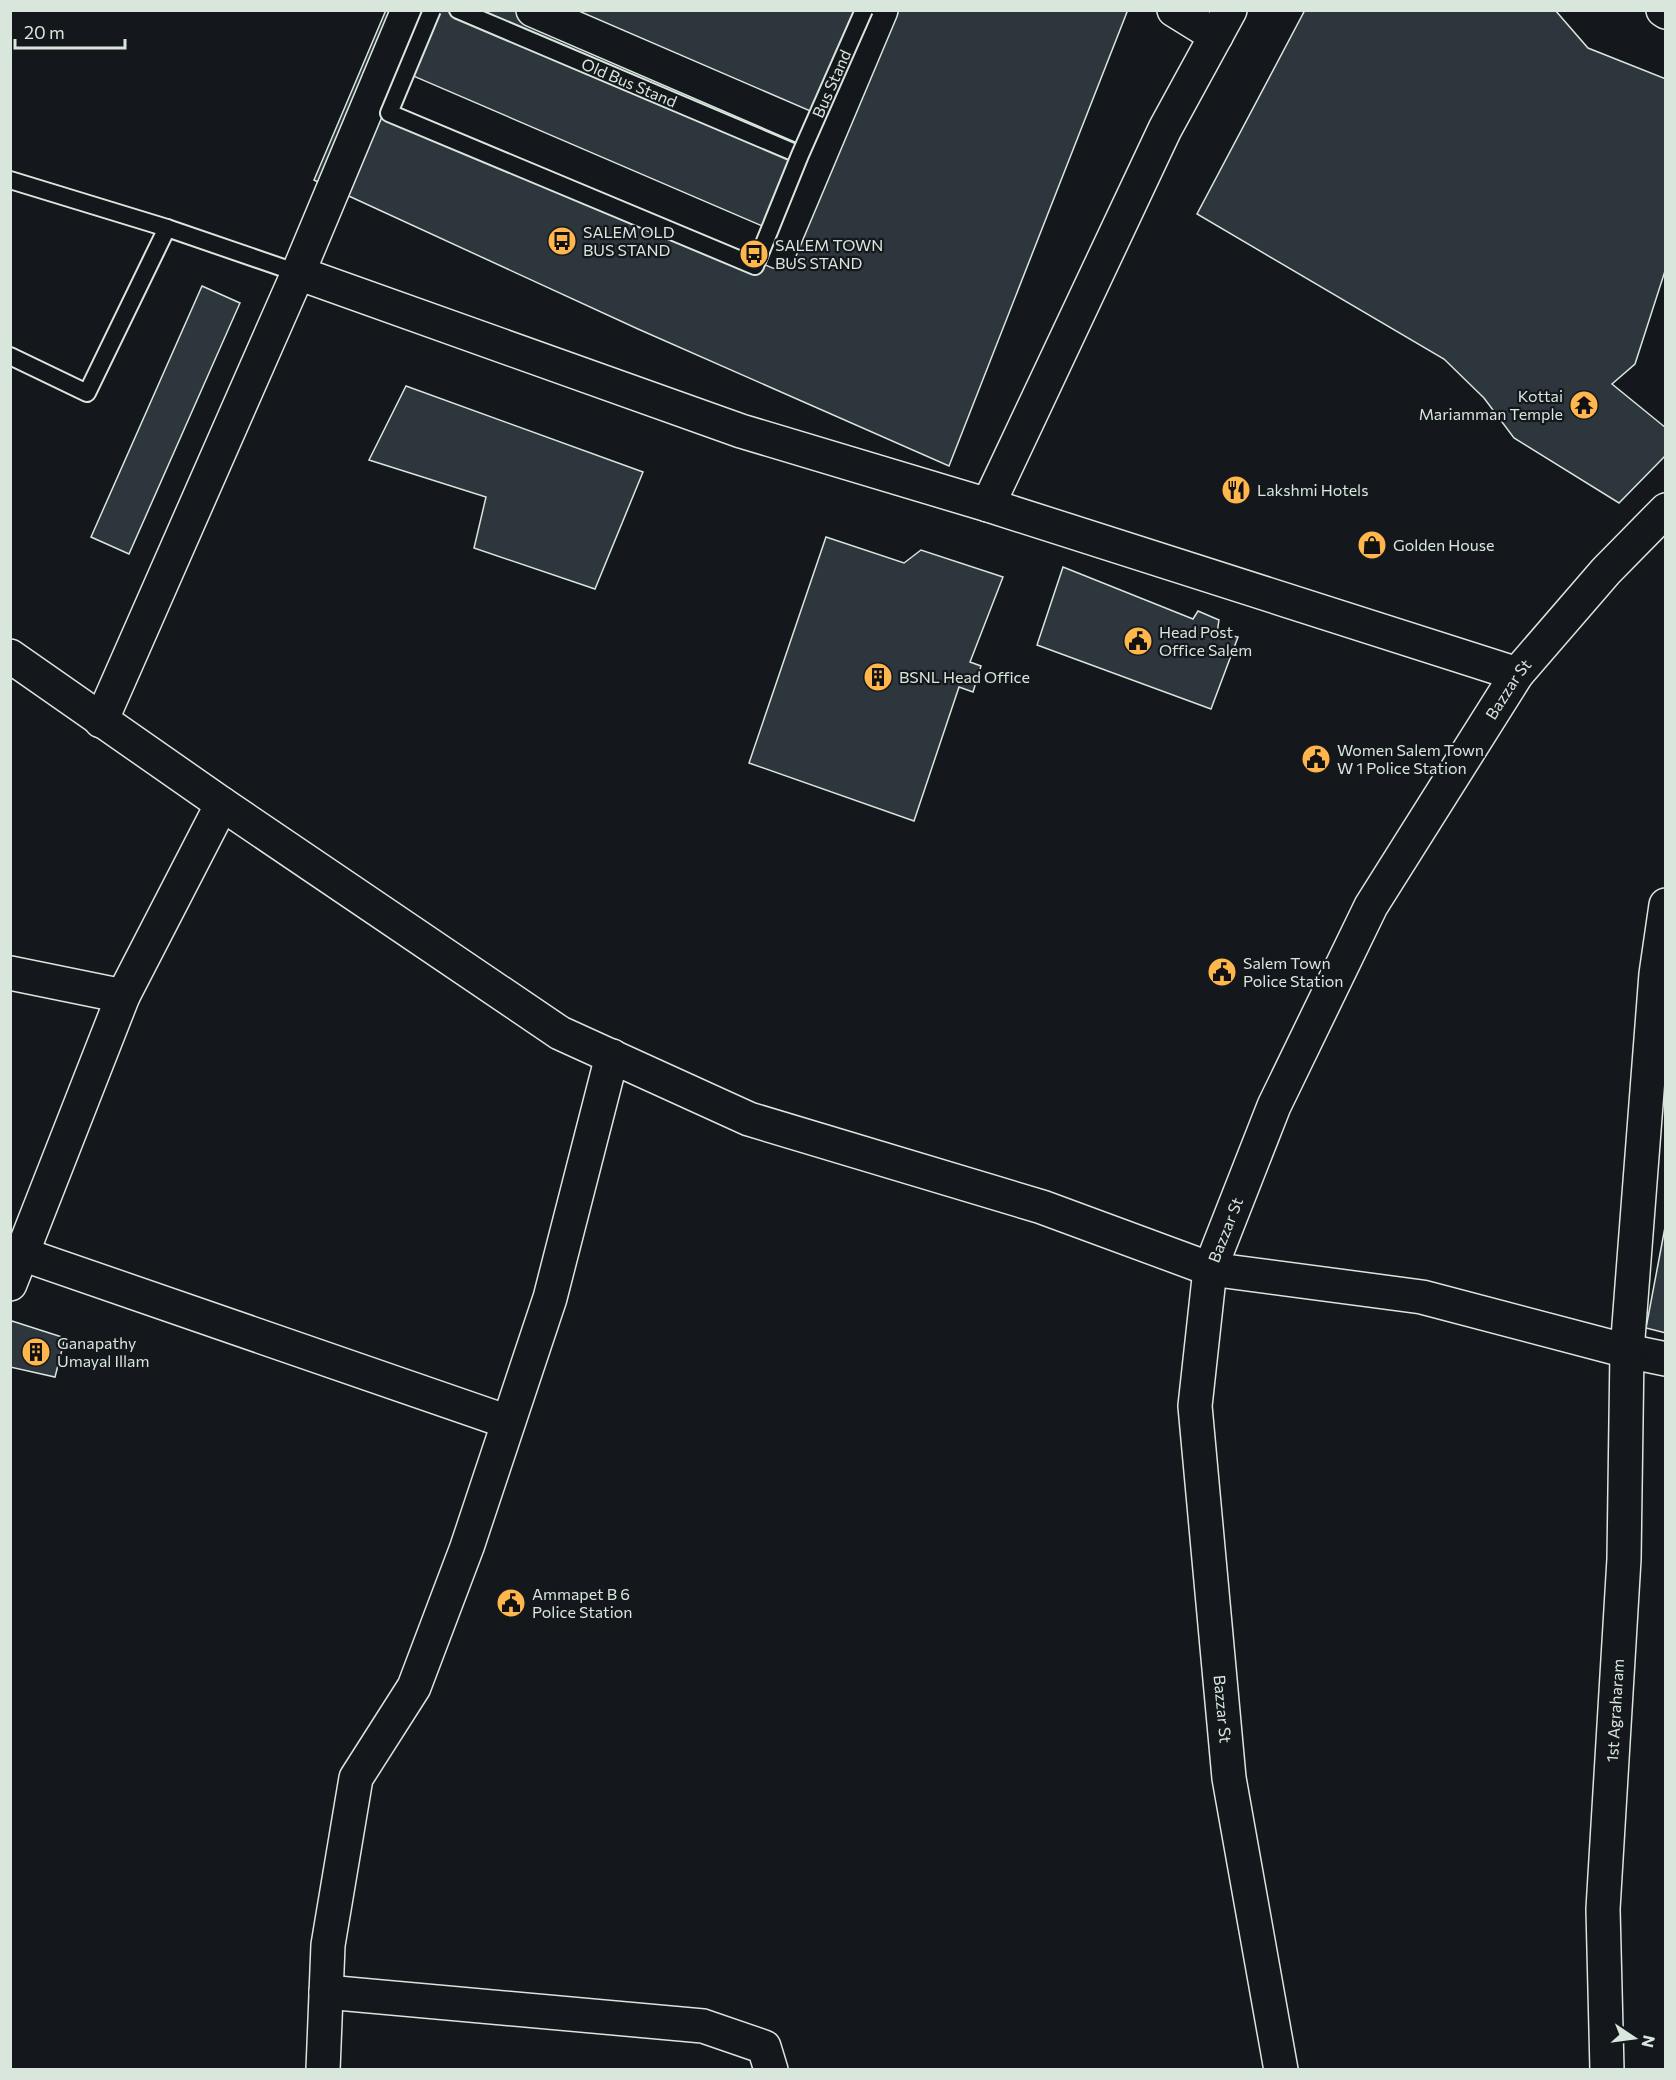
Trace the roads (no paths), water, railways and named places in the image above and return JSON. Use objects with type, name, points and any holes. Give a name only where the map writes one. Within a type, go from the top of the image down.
[{"type":"main road","points":[[101,721],[298,273],[408,10]]},
{"type":"main road","points":[[533,10],[813,146]]},
{"type":"main road","points":[[379,80],[779,252],[813,146],[881,10]]},
{"type":"main road","points":[[988,505],[1165,129],[1222,23],[1174,10]]},
{"type":"main road","points":[[298,273],[741,431],[988,505],[1517,674]]},
{"type":"main road","name":"Bazzar St","points":[[1281,2070],[1229,1778],[1195,1406],[1210,1269],[1274,1106],[1371,906],[1517,674],[1606,571],[1665,510]]},
{"type":"main road","points":[[10,656],[222,804],[560,1033],[749,1119],[1042,1207],[1210,1269],[1422,1297],[1665,1359]]},
{"type":"main road","points":[[10,1284],[123,996],[222,804]]},
{"type":"main road","name":"1st Agraharam","points":[[1607,2070],[1604,1909],[1623,1559],[1627,1351],[1656,974],[1665,905]]},
{"type":"main road","points":[[10,973],[123,996]]},
{"type":"main road","points":[[323,2070],[328,1945],[356,1778],[414,1687],[467,1546],[550,1298],[612,1056]]},
{"type":"main road","points":[[22,1254],[508,1422]]},
{"type":"main road","points":[[326,1992],[703,2026],[764,2047],[771,2070]]},
{"type":"lane","name":"Bus Stand","points":[[432,10],[389,113],[755,266],[813,146],[864,10]]},
{"type":"lane","name":"Old Bus Stand","points":[[458,10],[813,146]]},
{"type":"lane","points":[[10,180],[167,228],[298,273]]},
{"type":"lane","points":[[10,356],[87,393],[167,228]]},
{"type":"place","name":"SALEM OLD BUS STAND","points":[[562,241]]},
{"type":"place","name":"SALEM TOWN BUS STAND","points":[[754,254]]},
{"type":"place","name":"Kottai Mariamman Temple","points":[[1584,405]]},
{"type":"place","name":"Lakshmi Hotels","points":[[1236,490]]},
{"type":"place","name":"Golden House","points":[[1372,545]]},
{"type":"place","name":"Head Post Office Salem","points":[[1138,641]]},
{"type":"place","name":"BSNL Head Office","points":[[878,677]]},
{"type":"place","name":"Women Salem Town W 1 Police Station","points":[[1316,759]]},
{"type":"place","name":"Salem Town Police Station","points":[[1222,972]]},
{"type":"place","name":"Ganapathy Umayal Illam","points":[[36,1352]]},
{"type":"place","name":"Ammapet B 6 Police Station","points":[[511,1603]]}]
